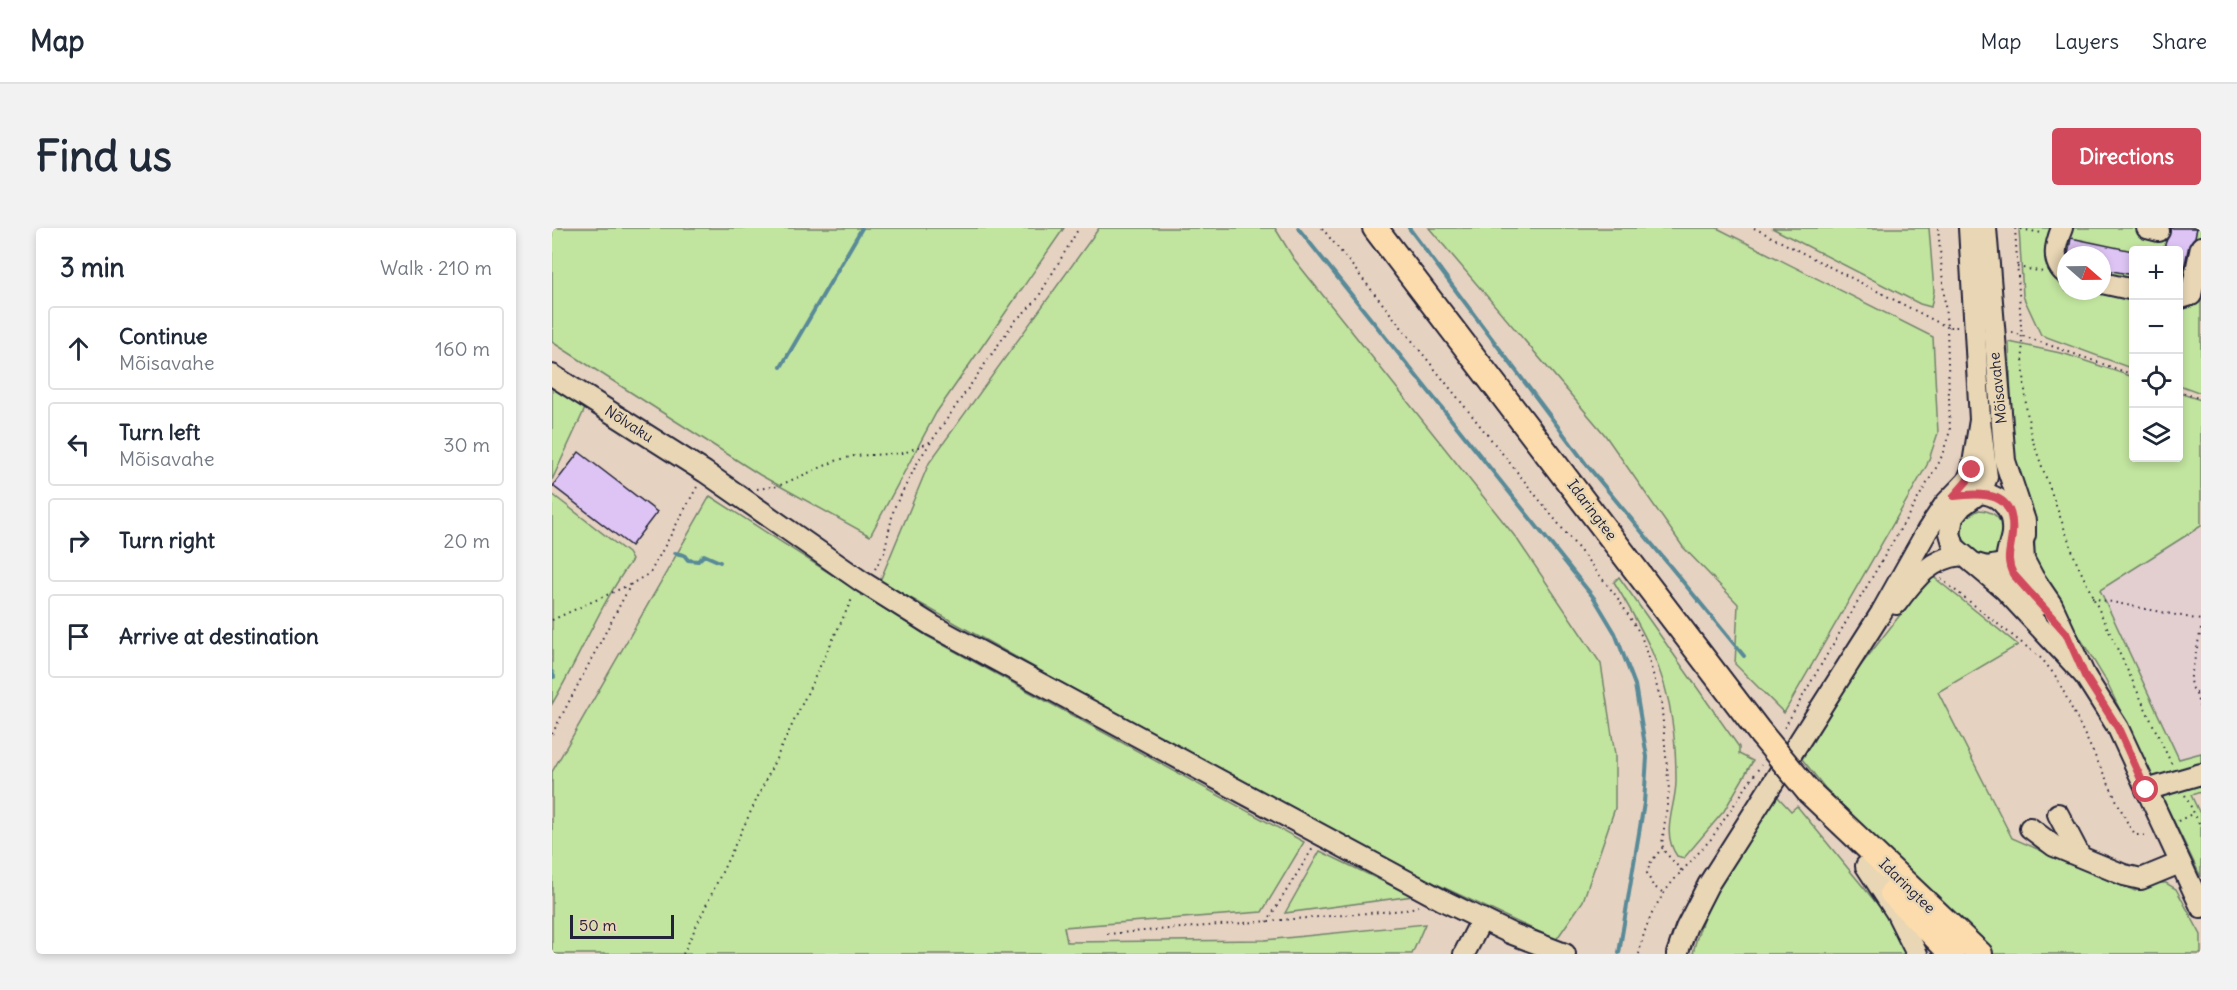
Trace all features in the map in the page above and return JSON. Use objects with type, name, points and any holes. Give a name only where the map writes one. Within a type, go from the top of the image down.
[{"type":"main road","name":"Idaringtee","points":[[1375,228],[1769,736],[1866,866],[1952,954]]},
{"type":"main road","name":"Idaringtee","points":[[1809,792],[1980,954]]},
{"type":"street","name":"Mõisavahe","points":[[1969,228],[1980,420],[1987,477],[1981,492]]},
{"type":"street","name":"Mõisavahe","points":[[1986,228],[2005,461],[2025,520],[2023,545],[2028,568],[2066,633],[2085,676],[2118,728],[2201,907]]},
{"type":"street","points":[[2183,297],[2191,295],[2201,247]]},
{"type":"street","points":[[2057,248],[2055,259],[2057,264]]},
{"type":"street","points":[[2111,285],[2129,289]]},
{"type":"street","name":"Nõlvaku","points":[[552,375],[705,472],[863,583],[933,626],[1442,900],[1565,954]]},
{"type":"street","points":[[1677,954],[1686,928],[1708,885],[1881,613],[1927,531],[1945,504],[1967,481],[1972,470],[1980,420]]},
{"type":"street","points":[[1954,496],[1981,492],[1994,495],[2006,504],[2012,519],[2007,563]]},
{"type":"street","points":[[1967,559],[1954,547],[1950,533],[1953,517],[1962,506],[1981,492]]},
{"type":"street","points":[[1881,613],[1894,606],[1929,566],[1942,557],[1967,559],[1987,567],[2007,563],[2017,556],[2023,545]]},
{"type":"street","name":"Mõisavahe","points":[[1967,559],[2004,589],[2085,676]]},
{"type":"street","name":"Mõisavahe","points":[[2007,563],[2013,574],[2066,633]]},
{"type":"street","points":[[2146,790],[2201,774]]},
{"type":"street","points":[[2058,814],[2080,856]]},
{"type":"street","points":[[2030,828],[2054,846],[2141,879],[2180,863]]},
{"type":"street","points":[[1866,866],[1896,912],[1917,954]]},
{"type":"street","points":[[1464,954],[1482,919]]},
{"type":"path","points":[[683,954],[763,780],[863,583],[884,553],[888,526],[902,490],[932,441],[1014,322],[1036,300],[1079,228]]},
{"type":"path","points":[[1322,228],[1617,597],[1641,635],[1661,700],[1669,790],[1661,836],[1663,847],[1682,871]]},
{"type":"path","points":[[1754,228],[1947,327],[1964,327]]},
{"type":"path","points":[[1769,736],[1940,461],[1950,431],[1947,327],[1938,228]]},
{"type":"path","points":[[2060,232],[2015,228],[2026,406],[2031,436],[2076,561],[2092,598],[2201,827]]},
{"type":"path","points":[[2018,267],[2057,273]]},
{"type":"path","points":[[2006,331],[2129,374]]},
{"type":"path","points":[[2183,393],[2201,399]]},
{"type":"path","points":[[732,490],[778,486],[838,460],[854,456],[904,453],[932,441]]},
{"type":"path","points":[[552,620],[632,584],[650,573],[705,472]]},
{"type":"path","points":[[1933,572],[2042,659],[2057,678],[2129,826],[2136,835],[2145,836],[2153,833]]},
{"type":"path","points":[[552,734],[632,584]]},
{"type":"path","points":[[2092,598],[2201,620]]},
{"type":"path","points":[[2201,629],[2190,681],[2201,712]]},
{"type":"path","points":[[2196,694],[2201,695]]},
{"type":"path","points":[[1639,954],[1645,931],[1662,892],[1711,839],[1766,758]]},
{"type":"path","points":[[2177,822],[2194,813]]},
{"type":"path","points":[[1267,922],[1320,836]]},
{"type":"path","points":[[1662,892],[1653,886],[1647,873],[1650,863],[1663,847]]},
{"type":"path","points":[[1107,934],[1406,910],[1442,900]]},
{"type":"shaded area","points":[[2201,526],[2201,753],[2179,759],[2100,590]]},
{"type":"green space","points":[[552,228],[1064,228],[936,413],[870,536],[760,475],[552,342]]},
{"type":"green space","points":[[1099,228],[1275,228],[1294,259],[1517,539],[1601,664],[1615,755],[1615,808],[1583,901],[1556,940],[1345,841],[880,581],[929,463]]},
{"type":"green space","points":[[1429,228],[1717,228],[1933,337],[1938,433],[1927,465],[1784,713],[1735,664],[1738,604],[1683,547],[1605,435]]},
{"type":"green space","points":[[1772,228],[1929,228],[1934,291],[1931,307],[1920,304]]},
{"type":"green space","points":[[2019,228],[2201,228],[2201,393],[2183,386],[2183,246],[2129,246],[2129,368],[2041,335],[2023,296]]},
{"type":"green space","points":[[2009,342],[2065,354],[2129,376],[2129,462],[2183,462],[2183,394],[2201,400],[2201,526],[2100,590],[2179,759],[2201,753],[2201,792],[2191,795],[2201,816],[2201,877],[2105,679],[2035,563],[2034,512],[2013,459]]},
{"type":"green space","points":[[552,380],[588,402],[552,480]]},
{"type":"green space","points":[[552,494],[628,553],[632,560],[610,594],[552,704]]},
{"type":"green space","points":[[710,496],[927,636],[1304,842],[1262,912],[1064,927],[1067,942],[1265,940],[1425,924],[1412,954],[552,954],[552,772]]},
{"type":"green space","points":[[1979,510],[1995,515],[1999,520],[2002,532],[1998,555],[1978,555],[1963,539],[1962,529],[1966,517]]},
{"type":"green space","points":[[1931,575],[2018,645],[1938,692],[2012,838],[2135,891],[2153,883],[2166,883],[2176,889],[2201,935],[2201,954],[1992,954],[1825,788],[1802,759],[1855,673]]},
{"type":"green space","points":[[1619,577],[1739,747],[1739,754],[1753,761],[1724,811],[1684,858],[1677,856],[1672,847],[1669,829],[1676,781],[1675,743],[1669,702],[1658,666],[1614,582]]},
{"type":"green space","points":[[1777,796],[1791,811],[1797,806],[1887,916],[1906,954],[1693,954],[1698,933],[1716,892]]},
{"type":"green space","points":[[1320,851],[1413,896],[1285,913]]},
{"type":"building","points":[[2171,228],[2197,228],[2195,237],[2189,245],[2183,273],[2183,246],[2164,246]]},
{"type":"building","points":[[2071,238],[2109,246],[2070,246]]},
{"type":"building","points":[[2111,246],[2129,250],[2129,274],[2111,271]]},
{"type":"building","points":[[579,452],[657,512],[631,546],[553,486]]},
{"type":"waterway","points":[[781,367],[862,228]]},
{"type":"waterway","points":[[1298,228],[1594,598],[1615,633],[1635,685],[1647,757],[1644,803],[1619,953]]},
{"type":"waterway","points":[[1409,228],[1586,464],[1744,656]]},
{"type":"waterway","points":[[675,553],[684,555],[688,560],[698,561],[704,555],[720,562]]},
{"type":"waterway","points":[[552,672],[554,677]]},
{"type":"route","points":[[1972,470],[1967,481],[1954,496],[1981,492],[1994,495],[2006,504],[2012,519],[2012,536],[2007,550],[2007,563],[2013,574],[2046,614],[2066,633],[2085,676],[2118,728],[2146,790]]}]
